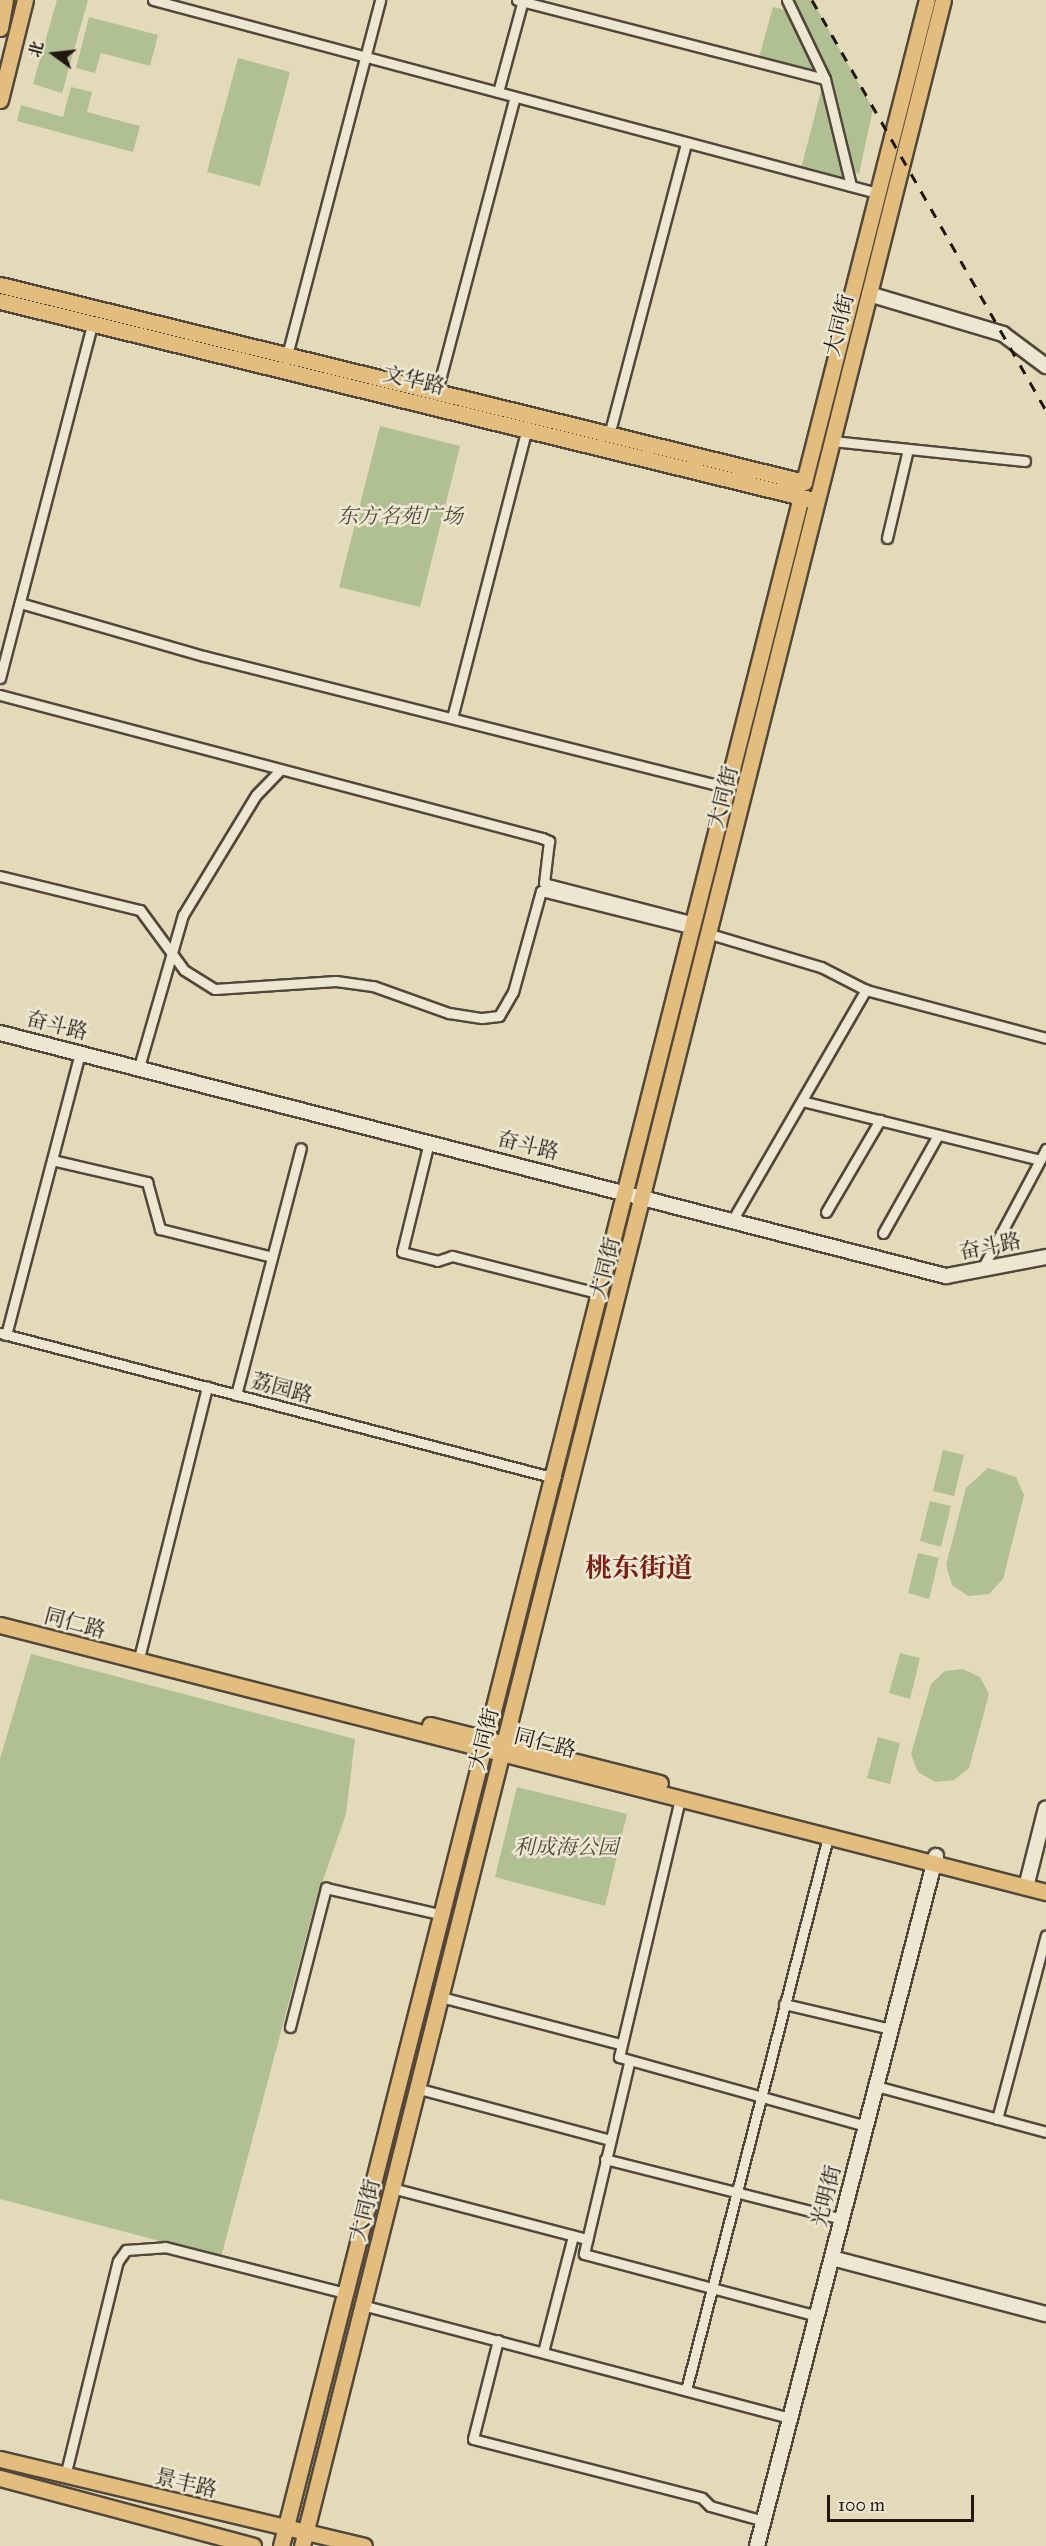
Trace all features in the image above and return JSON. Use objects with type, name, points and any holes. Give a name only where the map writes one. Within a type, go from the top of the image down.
[{"type":"main road","points":[[0,28],[6,0]]},
{"type":"main road","points":[[0,100],[25,0]]},
{"type":"main road","name":"大同街","points":[[281,2546],[628,1192],[802,489],[927,0]]},
{"type":"main road","name":"大同街","points":[[304,2539],[645,1195],[943,0]]},
{"type":"main road","name":"文华路","points":[[0,285],[287,355],[435,399],[820,493]]},
{"type":"main road","name":"文华路","points":[[0,301],[283,370],[435,399]]},
{"type":"main road","name":"文华路","points":[[528,422],[609,435],[802,489]]},
{"type":"main road","name":"同仁路","points":[[0,1620],[138,1658]]},
{"type":"main road","name":"同仁路","points":[[0,1625],[503,1748],[1027,1883],[1046,1892]]},
{"type":"main road","name":"同仁路","points":[[503,1748],[680,1799],[828,1837],[935,1860]]},
{"type":"main road","name":"同仁路","points":[[1027,1883],[1046,1883]]},
{"type":"main road","name":"景丰路","points":[[0,2459],[285,2527],[304,2539],[364,2546]]},
{"type":"main road","name":"景丰路","points":[[1,2481],[253,2546]]},
{"type":"street","points":[[153,0],[877,193]]},
{"type":"street","points":[[283,370],[380,0]]},
{"type":"street","points":[[498,93],[521,0],[825,79]]},
{"type":"street","points":[[787,0],[825,79],[851,186]]},
{"type":"street","points":[[435,399],[515,97]]},
{"type":"street","points":[[609,435],[686,143]]},
{"type":"street","points":[[869,294],[1003,334],[1046,366]]},
{"type":"street","points":[[0,678],[93,322]]},
{"type":"street","points":[[452,718],[528,422]]},
{"type":"street","points":[[832,441],[1025,461]]},
{"type":"street","points":[[887,538],[908,449]]},
{"type":"street","points":[[20,603],[452,718],[729,788]]},
{"type":"street","points":[[0,695],[279,771],[543,838],[549,841],[544,883],[694,925]]},
{"type":"street","points":[[139,1067],[170,951],[211,865],[256,795],[279,771]]},
{"type":"street","points":[[0,876],[140,910],[195,980],[215,989],[336,981],[373,986],[449,1013],[482,1018],[499,1016],[513,992],[541,891],[694,925]]},
{"type":"street","points":[[710,934],[821,967],[866,990],[1046,1038]]},
{"type":"street","points":[[733,1219],[866,990]]},
{"type":"street","name":"奋斗路","points":[[0,1033],[645,1195],[733,1219],[824,1248],[945,1276],[983,1267],[1046,1257]]},
{"type":"street","points":[[3,1334],[80,1052]]},
{"type":"street","points":[[802,1101],[1040,1160]]},
{"type":"street","points":[[826,1212],[880,1120]]},
{"type":"street","points":[[883,1233],[938,1135]]},
{"type":"street","points":[[429,1142],[402,1252],[437,1261],[452,1256],[602,1294]]},
{"type":"street","points":[[236,1395],[301,1148]]},
{"type":"street","points":[[983,1267],[1046,1149]]},
{"type":"street","points":[[52,1160],[147,1182],[160,1229],[272,1257]]},
{"type":"street","name":"荔园路","points":[[3,1334],[555,1478]]},
{"type":"street","points":[[138,1658],[207,1387]]},
{"type":"street","points":[[680,1799],[618,2057],[630,2063],[866,2126]]},
{"type":"street","points":[[1027,1883],[1046,1808]]},
{"type":"street","points":[[686,2390],[759,2098],[828,1837]]},
{"type":"street","name":"光明街","points":[[758,2546],[935,1860]]},
{"type":"street","points":[[290,2027],[326,1888],[444,1915]]},
{"type":"street","points":[[997,2119],[1046,1935]]},
{"type":"street","points":[[441,1997],[620,2044]]},
{"type":"street","points":[[784,2004],[891,2029]]},
{"type":"street","points":[[630,2063],[605,2159],[584,2254],[817,2316]]},
{"type":"street","points":[[876,2086],[1046,2132]]},
{"type":"street","points":[[417,2088],[610,2140]]},
{"type":"street","points":[[605,2159],[735,2194],[842,2219]]},
{"type":"street","points":[[392,2188],[587,2239]]},
{"type":"street","points":[[543,2352],[573,2236]]},
{"type":"street","points":[[65,2476],[118,2261],[126,2250],[165,2247],[346,2293]]},
{"type":"street","points":[[832,2258],[1046,2314]]},
{"type":"street","points":[[362,2305],[791,2418]]},
{"type":"street","points":[[498,2340],[473,2439],[702,2498],[710,2506],[764,2521]]},
{"type":"green space","points":[[57,0],[88,0],[62,93],[33,84]]},
{"type":"green space","points":[[787,0],[812,0],[873,109],[859,174],[849,169],[851,186],[800,173],[824,79],[758,61],[773,7],[793,12]]},
{"type":"green space","points":[[89,17],[158,35],[150,66],[101,53],[95,73],[76,68]]},
{"type":"green space","points":[[238,58],[290,72],[260,186],[207,172]]},
{"type":"green space","points":[[71,87],[92,92],[87,112],[140,126],[133,152],[17,121],[21,105],[63,117]]},
{"type":"green space","name":"东方名苑广场","points":[[380,426],[460,446],[420,607],[339,587]]},
{"type":"green space","points":[[943,1450],[964,1455],[954,1496],[933,1491]]},
{"type":"green space","points":[[988,1468],[1016,1477],[1024,1495],[1003,1579],[989,1594],[968,1596],[952,1585],[946,1565],[966,1488]]},
{"type":"green space","points":[[930,1501],[951,1506],[941,1547],[920,1541]]},
{"type":"green space","points":[[918,1553],[939,1558],[929,1599],[908,1593]]},
{"type":"green space","points":[[900,1653],[920,1658],[910,1699],[889,1693]]},
{"type":"green space","points":[[31,1654],[355,1739],[346,1814],[316,1900],[221,2257],[0,2199],[0,1759]]},
{"type":"green space","points":[[963,1669],[980,1677],[989,1694],[969,1768],[954,1780],[935,1782],[918,1772],[911,1754],[931,1684],[945,1671]]},
{"type":"green space","points":[[878,1737],[900,1743],[890,1784],[867,1778]]},
{"type":"green space","name":"利成海公园","points":[[517,1787],[627,1814],[605,1906],[495,1877]]},
{"type":"railway","points":[[812,0],[1046,410]]},
{"type":"district","name":"桃东街道","points":[[639,1568]]}]
